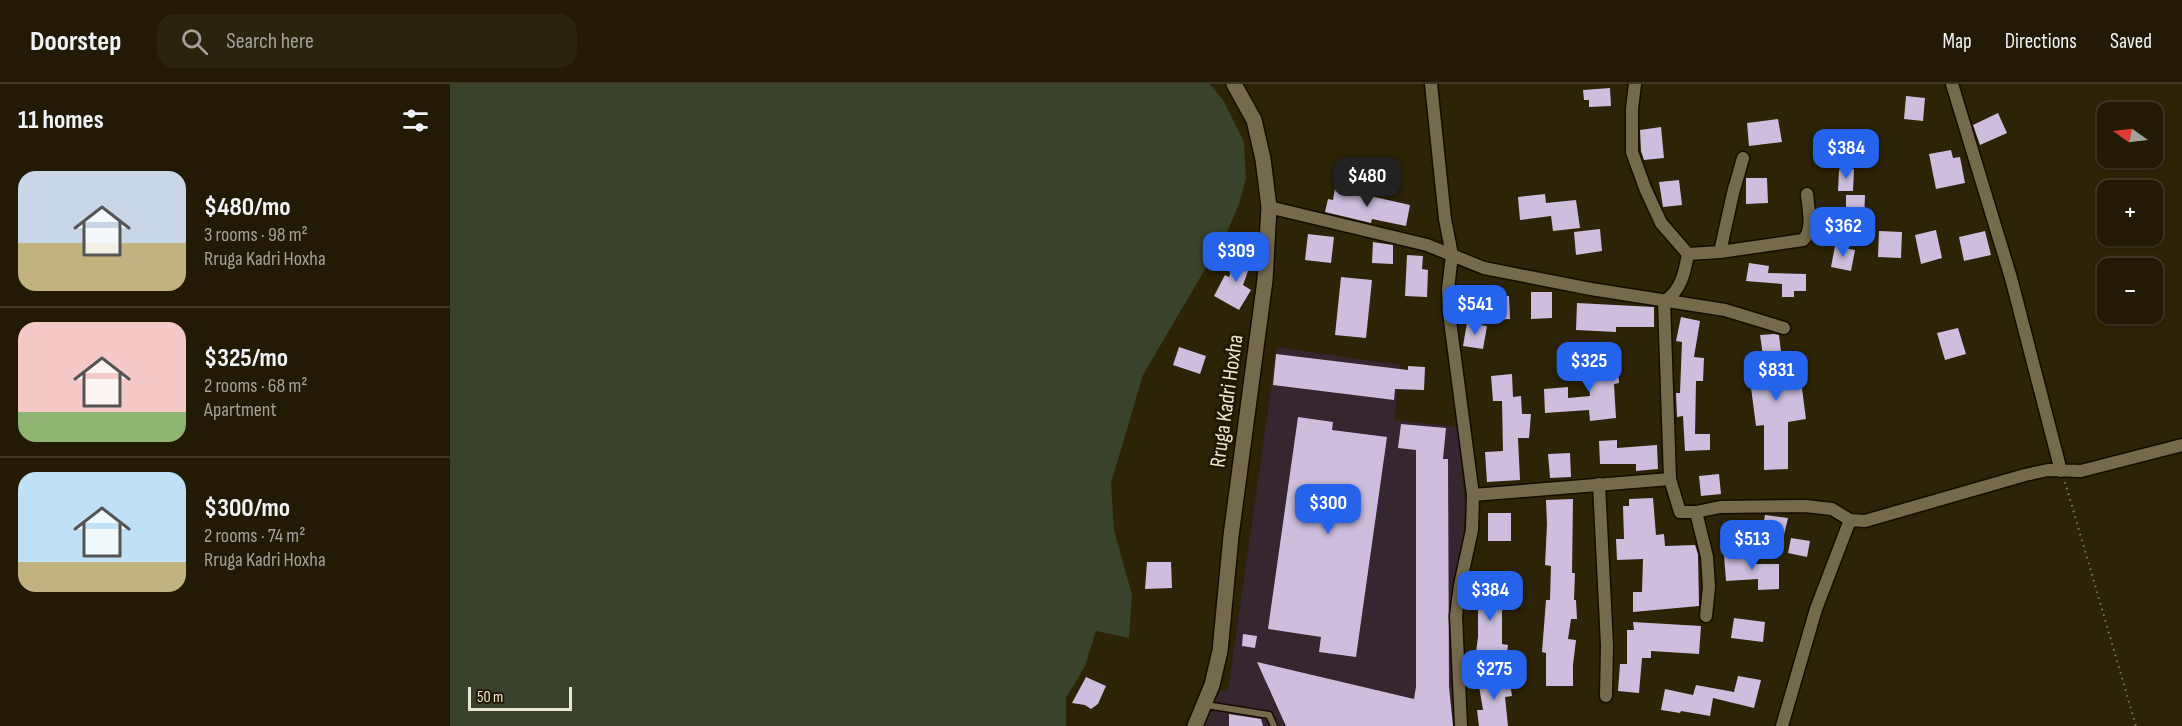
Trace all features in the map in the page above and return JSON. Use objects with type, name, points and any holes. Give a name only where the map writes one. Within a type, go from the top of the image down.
[{"type":"main road","name":"Rruga Kadri Hoxha","points":[[1195,726],[1205,705],[1220,651],[1231,536],[1262,310],[1269,207],[1263,159],[1254,120],[1234,84]]},
{"type":"street","points":[[1431,84],[1445,219],[1452,255],[1448,289],[1449,313],[1473,495],[1472,530],[1456,616],[1461,726]]},
{"type":"street","points":[[1635,84],[1632,109],[1632,152],[1661,223],[1688,254]]},
{"type":"street","points":[[1952,84],[2011,278],[2061,471]]},
{"type":"street","points":[[1720,252],[1743,158]]},
{"type":"street","points":[[1688,254],[1720,252],[1803,240],[1808,235],[1809,227],[1808,194]]},
{"type":"street","points":[[1269,207],[1426,245],[1484,268],[1725,310],[1785,328]]},
{"type":"street","points":[[1665,301],[1672,297],[1679,285],[1688,254]]},
{"type":"street","points":[[1665,301],[1670,479],[1680,512],[1696,512],[1720,507],[1805,506],[1832,509],[1850,520],[1865,521],[2025,475],[2048,470],[2081,471],[2182,445]]},
{"type":"street","points":[[1473,495],[1670,479]]},
{"type":"street","points":[[1599,484],[1607,645],[1605,696]]},
{"type":"street","points":[[1696,512],[1707,557],[1709,587],[1706,616]]},
{"type":"street","points":[[1782,726],[1816,609],[1850,520]]},
{"type":"lane","points":[[1205,705],[1269,715],[1274,726]]},
{"type":"path","points":[[2061,471],[2136,726]]},
{"type":"shaded area","points":[[1277,347],[1401,365],[1394,420],[1458,427],[1465,506],[1463,544],[1453,587],[1454,687],[1461,726],[1201,726],[1221,690],[1228,691]]},
{"type":"green space","points":[[450,84],[1210,84],[1223,100],[1244,142],[1246,179],[1239,204],[1227,232],[1143,375],[1111,483],[1114,530],[1132,595],[1129,638],[1096,631],[1085,666],[1066,698],[1066,726],[450,726]]},
{"type":"building","points":[[1610,88],[1611,106],[1589,107],[1589,100],[1584,100],[1583,90]]},
{"type":"building","points":[[1906,96],[1925,98],[1923,121],[1904,119]]},
{"type":"building","points":[[1998,113],[2007,133],[1980,145],[1973,125]]},
{"type":"building","points":[[1778,119],[1782,142],[1749,146],[1747,123]]},
{"type":"building","points":[[1661,127],[1664,158],[1644,160],[1640,130]]},
{"type":"building","points":[[1845,135],[1866,135],[1866,157],[1845,157]]},
{"type":"building","points":[[1951,150],[1953,158],[1960,157],[1965,183],[1936,189],[1929,154]]},
{"type":"building","points":[[1854,169],[1853,191],[1838,191],[1839,170]]},
{"type":"building","points":[[1746,178],[1767,178],[1768,203],[1746,204]]},
{"type":"building","points":[[1679,180],[1682,205],[1663,207],[1659,182]]},
{"type":"building","points":[[1335,188],[1410,205],[1406,226],[1372,219],[1371,223],[1325,212],[1328,199],[1333,200]]},
{"type":"building","points":[[1545,194],[1546,203],[1576,200],[1580,228],[1553,231],[1551,216],[1520,220],[1518,197]]},
{"type":"building","points":[[1846,195],[1865,195],[1864,221],[1846,220]]},
{"type":"building","points":[[1600,229],[1602,251],[1576,255],[1574,232]]},
{"type":"building","points":[[1936,230],[1942,258],[1921,264],[1915,235]]},
{"type":"building","points":[[1879,231],[1902,232],[1901,258],[1878,257]]},
{"type":"building","points":[[1985,231],[1991,255],[1964,261],[1959,237]]},
{"type":"building","points":[[1308,234],[1334,237],[1331,263],[1305,260]]},
{"type":"building","points":[[1373,242],[1393,245],[1393,264],[1372,263]]},
{"type":"building","points":[[1835,246],[1855,250],[1851,271],[1831,267]]},
{"type":"building","points":[[1238,252],[1253,257],[1243,285],[1251,290],[1239,310],[1214,296],[1225,275],[1229,277]]},
{"type":"building","points":[[1407,255],[1423,256],[1422,269],[1428,270],[1427,297],[1405,296]]},
{"type":"building","points":[[1749,263],[1769,266],[1768,273],[1806,274],[1806,291],[1794,291],[1794,297],[1782,297],[1782,284],[1746,281]]},
{"type":"building","points":[[1341,277],[1372,280],[1366,338],[1335,335]]},
{"type":"building","points":[[1531,292],[1552,292],[1552,318],[1531,319]]},
{"type":"building","points":[[1509,296],[1510,319],[1489,320],[1487,297]]},
{"type":"building","points":[[1577,303],[1654,307],[1654,327],[1616,327],[1616,332],[1576,330]]},
{"type":"building","points":[[1681,317],[1700,321],[1694,357],[1704,358],[1703,381],[1696,381],[1695,434],[1710,434],[1710,450],[1685,451],[1683,416],[1677,417],[1676,393],[1680,393],[1682,342],[1676,341]]},
{"type":"building","points":[[1467,323],[1487,326],[1483,349],[1463,346]]},
{"type":"building","points":[[1958,328],[1966,354],[1945,360],[1937,333]]},
{"type":"building","points":[[1760,335],[1779,335],[1783,369],[1799,366],[1806,419],[1788,422],[1788,469],[1764,470],[1764,425],[1756,426],[1749,372],[1765,370]]},
{"type":"building","points":[[1179,347],[1206,356],[1200,374],[1173,365]]},
{"type":"building","points":[[1276,354],[1408,370],[1408,366],[1425,367],[1424,390],[1395,389],[1394,400],[1273,385]]},
{"type":"building","points":[[1617,359],[1619,383],[1614,384],[1616,418],[1590,421],[1589,410],[1545,413],[1544,389],[1568,387],[1568,398],[1590,396],[1587,362]]},
{"type":"building","points":[[1512,374],[1513,397],[1521,396],[1522,414],[1531,414],[1529,438],[1518,438],[1520,480],[1487,482],[1485,452],[1503,451],[1502,401],[1493,401],[1491,376]]},
{"type":"building","points":[[1298,417],[1333,422],[1332,430],[1387,437],[1356,657],[1319,652],[1321,637],[1268,629]]},
{"type":"building","points":[[1401,424],[1446,428],[1443,459],[1448,459],[1449,687],[1453,726],[1286,726],[1257,662],[1414,699],[1416,687],[1416,450],[1398,448]]},
{"type":"building","points":[[1617,440],[1617,448],[1657,445],[1658,469],[1636,471],[1636,464],[1600,464],[1599,441]]},
{"type":"building","points":[[1570,453],[1571,477],[1550,478],[1548,454]]},
{"type":"building","points":[[1719,474],[1721,494],[1701,496],[1699,476]]},
{"type":"building","points":[[1653,498],[1656,535],[1664,534],[1665,546],[1695,545],[1698,554],[1699,606],[1633,612],[1633,592],[1642,592],[1643,559],[1617,560],[1616,539],[1624,539],[1623,506],[1629,506],[1629,499]]},
{"type":"building","points":[[1573,499],[1572,573],[1575,573],[1574,600],[1576,600],[1577,619],[1571,619],[1568,639],[1576,640],[1573,686],[1546,686],[1546,653],[1542,652],[1546,600],[1550,600],[1551,566],[1545,565],[1546,500]]},
{"type":"building","points":[[1488,513],[1511,513],[1511,541],[1488,541]]},
{"type":"building","points":[[1765,515],[1788,518],[1784,535],[1762,531]]},
{"type":"building","points":[[1791,538],[1810,541],[1807,557],[1788,553]]},
{"type":"building","points":[[1751,552],[1752,564],[1779,564],[1779,589],[1758,590],[1758,579],[1726,581],[1724,555]]},
{"type":"building","points":[[1147,562],[1171,562],[1172,588],[1145,589]]},
{"type":"building","points":[[1476,579],[1506,586],[1502,603],[1502,644],[1508,645],[1505,665],[1475,660],[1478,637],[1478,601],[1471,600]]},
{"type":"building","points":[[1734,618],[1765,622],[1763,642],[1731,638]]},
{"type":"building","points":[[1633,622],[1701,626],[1699,654],[1651,651],[1651,658],[1642,658],[1639,693],[1618,691],[1620,664],[1627,664],[1627,630],[1634,630]]},
{"type":"building","points":[[1243,634],[1257,636],[1255,648],[1242,646]]},
{"type":"building","points":[[1509,675],[1512,696],[1505,697],[1508,726],[1479,726],[1477,710],[1483,710],[1478,680]]},
{"type":"building","points":[[1738,676],[1761,680],[1754,708],[1713,698],[1710,716],[1661,710],[1665,689],[1693,695],[1696,685],[1734,692]]},
{"type":"building","points":[[1086,677],[1106,686],[1098,704],[1091,709],[1085,705],[1072,703]]},
{"type":"building","points":[[1229,714],[1261,719],[1263,726],[1229,726]]}]
